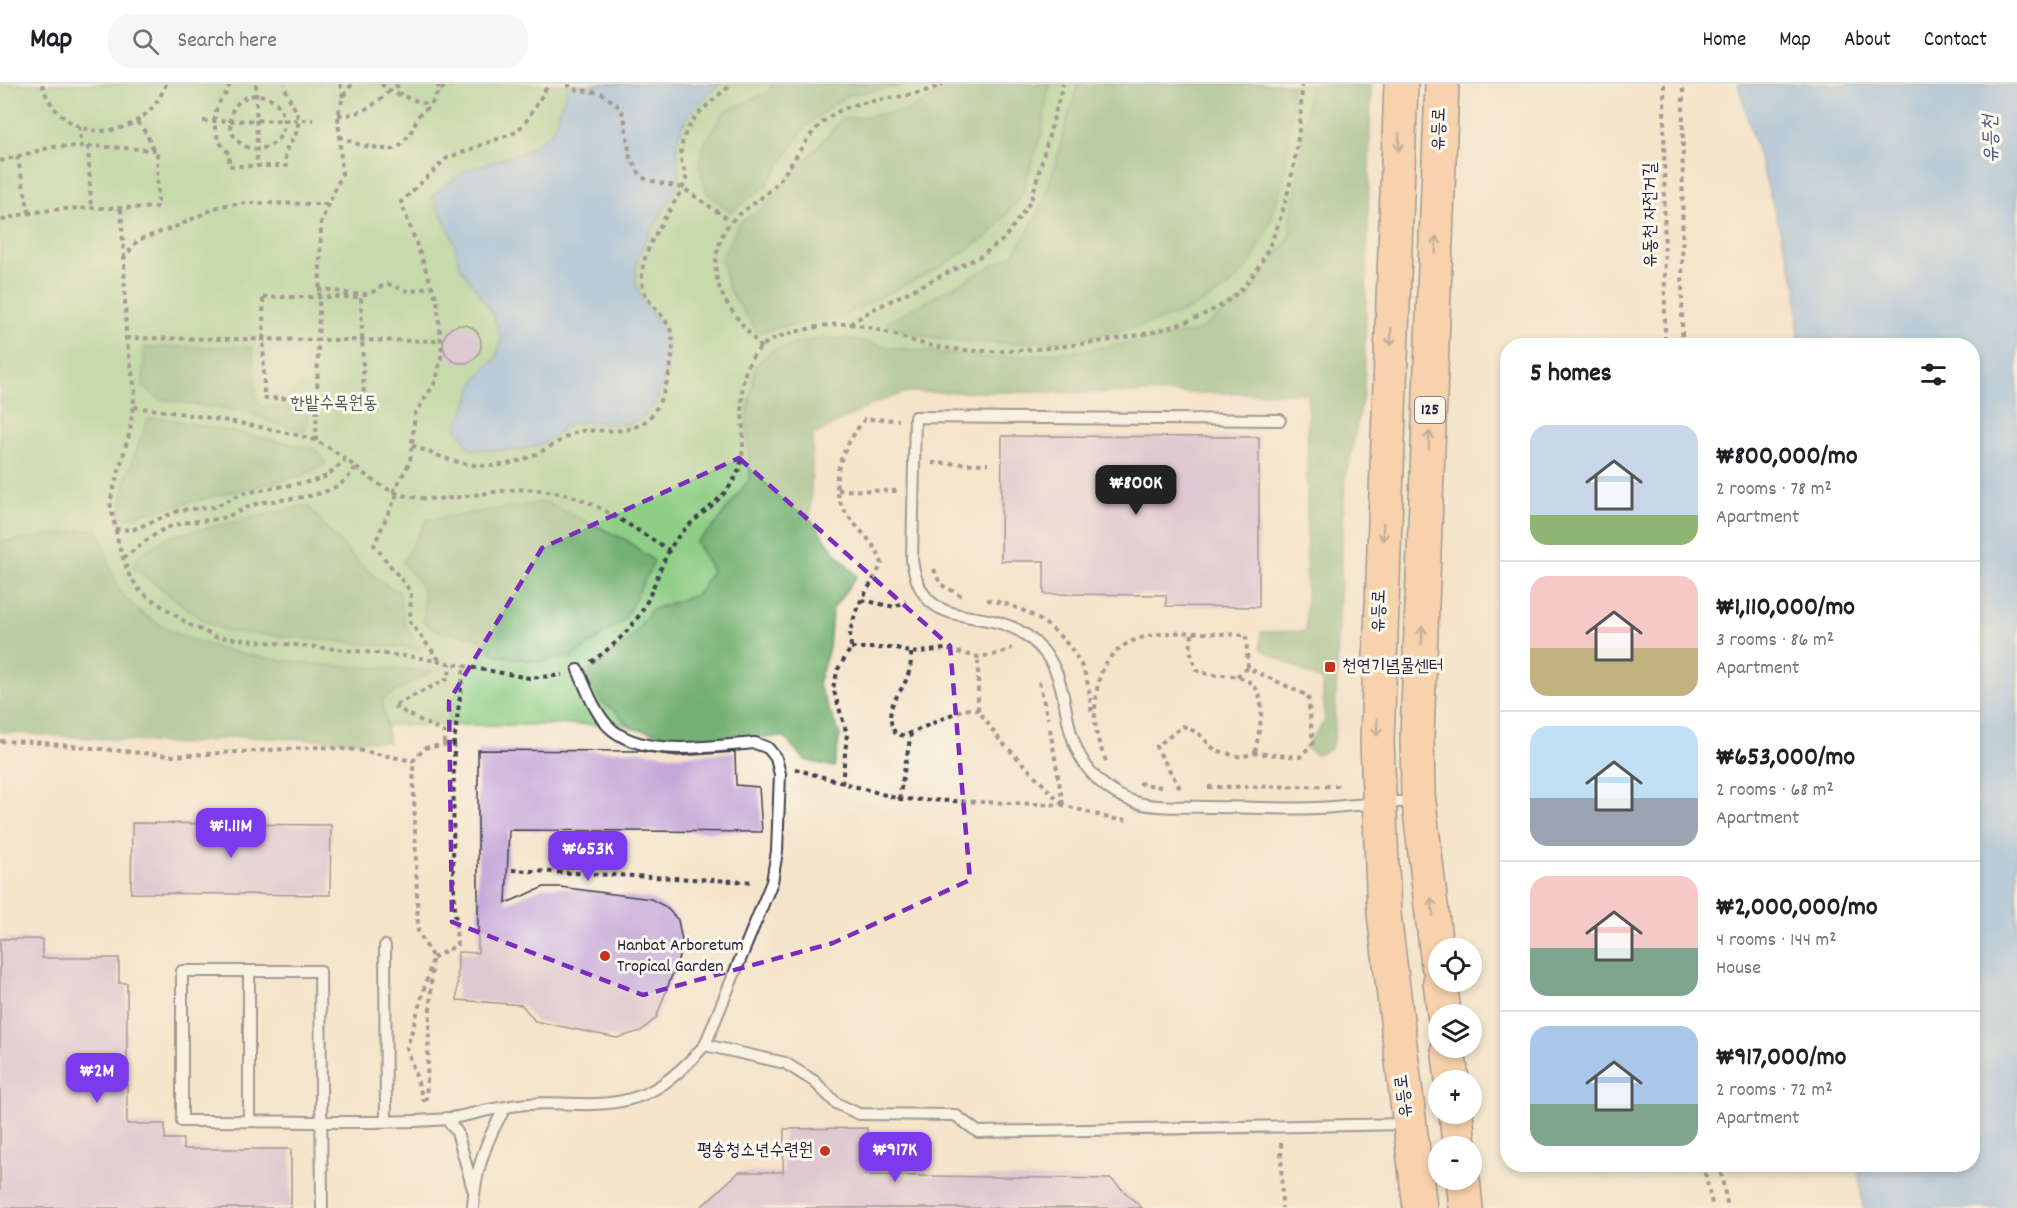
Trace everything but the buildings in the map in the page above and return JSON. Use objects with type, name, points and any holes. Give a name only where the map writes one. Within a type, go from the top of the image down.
[{"type":"main road","name":"유등로","points":[[1401,84],[1377,682],[1379,802],[1384,914],[1420,1208]]},
{"type":"main road","name":"유등로","points":[[1435,938],[1419,801],[1417,735],[1442,84]]},
{"type":"main road","points":[[1464,1190],[1466,1208]]},
{"type":"lane","points":[[1280,420],[915,417],[912,560],[914,576],[921,592],[933,606],[950,615],[1011,627],[1041,648],[1059,675],[1072,734],[1080,756],[1095,778],[1115,793],[1135,802],[1164,806],[1343,807],[1379,802],[1419,801]]},
{"type":"lane","points":[[322,1208],[321,1120],[320,971],[182,971],[182,1121],[249,1120],[321,1120],[386,1120],[437,1120],[527,1103],[585,1104],[635,1099],[662,1086],[705,1045],[772,882],[777,851],[780,774],[777,763],[768,748],[755,743],[650,746],[632,741],[607,724],[578,670]]},
{"type":"lane","points":[[385,946],[386,1120]]},
{"type":"lane","points":[[249,971],[249,1120]]},
{"type":"lane","points":[[705,1045],[785,1063],[814,1081],[836,1103],[859,1114],[955,1115],[978,1132],[1408,1124]]},
{"type":"lane","points":[[473,1190],[496,1123],[506,1107]]},
{"type":"lane","points":[[446,1118],[457,1132],[473,1190],[473,1208]]},
{"type":"path","points":[[42,84],[58,113],[79,126],[108,131],[137,122],[151,111],[161,97],[166,84]]},
{"type":"path","points":[[229,84],[229,91],[218,104],[214,121],[216,135],[229,153],[229,166],[286,166],[286,151],[297,134],[298,120],[294,104],[285,92],[285,84]]},
{"type":"path","points":[[256,84],[258,166]]},
{"type":"path","points":[[340,84],[343,97]]},
{"type":"path","points":[[316,441],[321,222],[327,204],[337,190],[342,174],[338,115],[343,97],[352,84]]},
{"type":"path","points":[[381,84],[401,95],[431,105]]},
{"type":"path","points":[[396,84],[401,95]]},
{"type":"path","points":[[438,84],[439,90]]},
{"type":"path","points":[[338,136],[360,145],[391,150],[399,147],[410,134],[419,115],[431,105],[439,90],[452,84]]},
{"type":"path","points":[[441,661],[410,622],[411,592],[374,545],[410,462],[415,414],[436,381],[441,364],[440,313],[401,202],[447,158],[516,132],[525,123],[549,84]]},
{"type":"path","points":[[567,84],[573,89],[600,93],[616,105],[624,115],[630,157],[641,176],[647,180],[682,188],[732,221]]},
{"type":"path","points":[[412,445],[449,461],[490,468],[513,463],[552,447],[574,432],[628,430],[649,419],[664,389],[673,352],[673,338],[670,327],[647,299],[642,277],[644,260],[682,188],[686,172],[681,159],[684,136],[699,112],[732,84]]},
{"type":"path","points":[[761,348],[726,306],[715,275],[719,242],[732,221],[769,193],[808,136],[826,119],[841,110],[921,92],[943,84]]},
{"type":"path","points":[[850,324],[872,310],[981,256],[1004,239],[1031,201],[1063,84]]},
{"type":"path","points":[[121,209],[126,338],[135,390],[134,407],[110,502],[123,558],[129,575],[141,592],[190,625],[216,637],[441,661],[529,678],[565,674],[578,670],[609,649],[634,623],[648,601],[669,550],[728,488],[738,470],[742,453],[741,405],[749,365],[761,348],[778,337],[794,332],[850,324],[938,347],[1009,353],[1125,339],[1163,329],[1225,303],[1258,266],[1278,227],[1293,169],[1302,84]]},
{"type":"path","name":"유동천 자전거길","points":[[1664,84],[1665,338]]},
{"type":"path","points":[[1682,338],[1683,84]]},
{"type":"path","points":[[338,115],[348,116],[370,108],[390,90]]},
{"type":"path","points":[[256,95],[273,100],[281,109],[284,120],[282,132],[275,142],[258,148],[238,140],[231,121],[238,103],[256,95]]},
{"type":"path","points":[[203,122],[313,120]]},
{"type":"path","points":[[137,122],[147,134],[153,150]]},
{"type":"path","points":[[79,126],[82,146]]},
{"type":"path","points":[[88,146],[91,207]]},
{"type":"path","points":[[0,161],[52,147],[88,146],[157,150],[158,207],[121,209],[91,207],[29,212],[0,221]]},
{"type":"path","points":[[17,156],[29,212]]},
{"type":"path","points":[[124,258],[138,240],[175,227],[220,206],[276,202],[327,204]]},
{"type":"path","points":[[361,296],[364,400],[264,398],[263,297],[361,296],[370,294],[388,284],[410,292],[431,286]]},
{"type":"path","points":[[318,289],[335,289],[361,296]]},
{"type":"path","points":[[126,338],[441,341]]},
{"type":"path","points":[[134,407],[205,416],[316,441],[395,493],[427,500],[503,491],[549,489],[595,505],[669,550]]},
{"type":"path","points":[[842,784],[848,734],[833,688],[838,669],[851,648],[850,631],[862,600],[882,564],[878,550],[842,506],[838,490],[838,470],[849,439],[866,419],[902,420]]},
{"type":"path","points":[[115,530],[132,530],[180,510],[214,507],[243,494],[313,481],[327,476],[345,460]]},
{"type":"path","points":[[932,474],[932,462],[988,464]]},
{"type":"path","points":[[123,558],[152,535],[173,525],[190,520],[220,519],[258,504],[321,493],[337,487],[355,468]]},
{"type":"path","points":[[838,490],[900,491]]},
{"type":"path","points":[[933,566],[940,584],[964,597]]},
{"type":"path","points":[[983,599],[1016,606],[1060,636],[1087,680],[1093,721],[1106,760],[1114,767]]},
{"type":"path","points":[[862,600],[895,607],[906,601]]},
{"type":"path","points":[[1093,721],[1098,685],[1110,654],[1133,640],[1152,634],[1246,635],[1248,668]]},
{"type":"path","points":[[1192,634],[1190,650],[1196,670],[1212,677],[1237,676],[1253,684],[1263,701],[1255,753]]},
{"type":"path","points":[[851,648],[897,648],[911,653],[945,649],[978,657],[998,654],[1015,647]]},
{"type":"path","points":[[911,653],[909,673],[893,699],[889,722],[895,734],[904,736],[911,734],[964,709],[978,710]]},
{"type":"path","points":[[978,657],[978,710],[999,739],[1063,805]]},
{"type":"path","points":[[444,743],[445,734],[393,706],[449,678],[450,663]]},
{"type":"path","points":[[454,743],[425,748],[413,761],[418,931],[433,958],[426,1101],[423,1099],[407,1048],[433,958],[457,945],[453,871],[454,743],[464,665]]},
{"type":"path","points":[[1237,676],[1248,668]]},
{"type":"path","points":[[1180,788],[1156,747],[1183,726],[1198,733],[1215,750],[1240,757],[1255,753],[1300,757],[1313,743],[1308,696],[1248,668]]},
{"type":"path","points":[[899,799],[911,734]]},
{"type":"path","points":[[0,741],[172,756],[320,747],[358,750],[413,761]]},
{"type":"path","points":[[777,763],[899,799],[1063,805],[1112,819],[1135,820]]},
{"type":"path","points":[[1130,781],[1180,788],[1192,787]]},
{"type":"path","points":[[1203,787],[1342,786]]},
{"type":"path","points":[[512,870],[772,882]]},
{"type":"path","points":[[1281,1127],[1282,1208]]},
{"type":"path","points":[[1705,1172],[1713,1208]]},
{"type":"path","points":[[1721,1172],[1728,1208]]},
{"type":"highlighted area","points":[[739,458],[950,646],[970,880],[833,943],[643,995],[452,922],[449,701],[542,548]]},
{"type":"green space","name":"한밭수목원동","points":[[0,84],[1360,84],[1353,386],[771,387],[767,724],[0,726]]},
{"type":"green space","points":[[772,84],[909,84],[845,96],[805,127],[766,186],[731,212],[707,193],[699,164],[703,146],[724,112],[769,92]]},
{"type":"green space","points":[[955,84],[1049,84],[1042,132],[1020,199],[988,236],[939,268],[842,316],[757,332],[729,290],[721,259],[739,223],[765,206],[842,119],[907,111]]},
{"type":"green space","points":[[1078,84],[1292,84],[1290,130],[1278,200],[1261,243],[1250,263],[1223,290],[1182,312],[1133,328],[1079,338],[1023,343],[969,342],[922,335],[886,323],[1014,254],[1043,205]]},
{"type":"green space","points":[[1310,84],[1371,84],[1364,392],[1345,480],[1334,740],[1330,750],[1316,755],[1305,747],[1325,721],[1322,681],[1261,649],[1261,632],[1306,631],[1308,393],[907,392],[877,402],[813,435],[810,517],[833,550],[857,576],[832,610],[829,648],[818,684],[840,735],[834,767],[805,760],[784,737],[675,737],[631,728],[613,709],[602,703],[586,674],[629,641],[651,610],[698,594],[712,571],[696,542],[716,524],[750,478],[747,416],[756,365],[772,350],[812,340],[847,338],[893,348],[994,358],[1088,350],[1198,331],[1250,294],[1289,238]]},
{"type":"green space","points":[[144,347],[252,347],[256,397],[260,406],[308,408],[306,431],[277,424],[246,412],[159,399],[143,386]]},
{"type":"green space","points":[[164,418],[316,449],[326,464],[303,475],[120,519],[125,481],[148,419]]},
{"type":"green space","points":[[545,502],[626,540],[654,561],[625,619],[572,657],[539,662],[496,655],[476,637],[440,632],[423,622],[422,589],[415,576],[402,563],[427,520]]},
{"type":"green space","points":[[307,505],[363,566],[388,586],[399,591],[404,622],[420,649],[225,631],[200,618],[133,567],[139,556],[167,537]]},
{"type":"green space","points":[[98,529],[113,575],[124,597],[153,621],[188,638],[227,650],[270,659],[313,664],[433,671],[382,699],[389,742],[235,737],[182,744],[0,732],[0,542]]},
{"type":"water","points":[[569,84],[720,84],[697,105],[680,132],[677,146],[679,179],[672,197],[644,242],[636,266],[636,279],[642,299],[664,331],[667,341],[666,372],[654,404],[647,413],[630,423],[576,423],[568,425],[537,446],[509,450],[470,449],[456,426],[475,383],[486,367],[496,359],[501,338],[492,312],[460,266],[452,236],[432,196],[465,171],[526,151],[552,132]]},
{"type":"water","name":"유등천","points":[[1738,84],[2017,84],[2017,1208],[1863,1208],[1859,1172],[1980,1172],[1980,338],[1798,338],[1797,288]]},
{"type":"place","name":"천연기념물센터","points":[[1330,667]]},
{"type":"place","name":"Hanbat Arboretum Tropical Garden","points":[[605,956]]},
{"type":"place","name":"평송청소년수련원","points":[[825,1151]]}]
